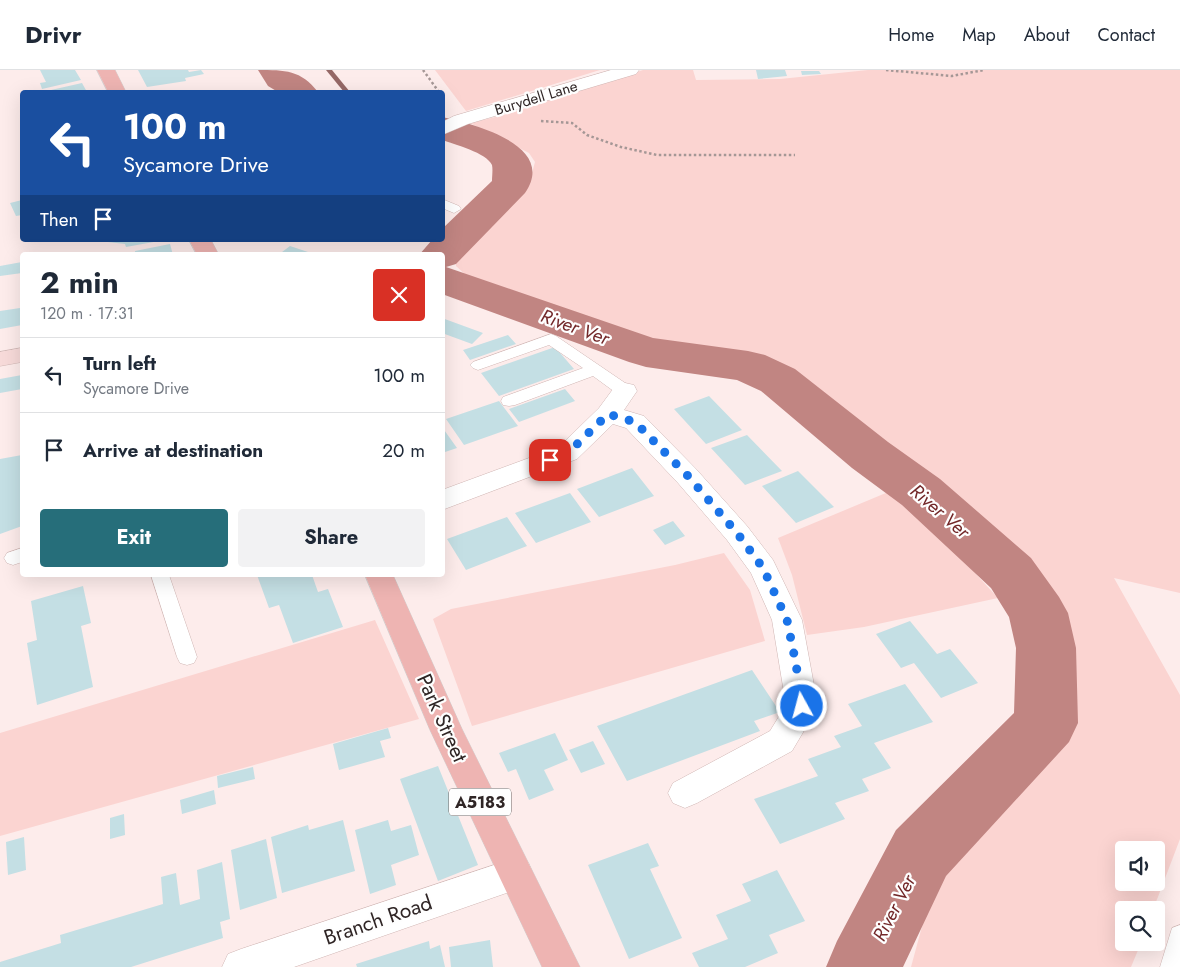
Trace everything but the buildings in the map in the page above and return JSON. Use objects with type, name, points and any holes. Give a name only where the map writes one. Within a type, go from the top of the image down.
[{"type":"main road","points":[[106,70],[116,90]]},
{"type":"main road","name":"Park Street","points":[[380,577],[446,730],[561,967]]},
{"type":"street","name":"Burydell Lane","points":[[445,128],[461,120],[630,70]]},
{"type":"street","points":[[0,359],[20,355]]},
{"type":"street","points":[[445,501],[568,453],[608,414],[625,391]]},
{"type":"street","points":[[608,414],[635,422],[688,476],[737,533],[763,568],[787,620],[796,664],[802,706],[781,741],[685,793]]},
{"type":"street","name":"Branch Road","points":[[241,967],[515,874]]},
{"type":"lane","points":[[478,365],[551,339],[625,391]]},
{"type":"lane","points":[[509,401],[596,369]]},
{"type":"lane","points":[[161,577],[187,657]]},
{"type":"lane","points":[[1172,967],[1179,938]]},
{"type":"path","points":[[423,70],[438,90]]},
{"type":"path","points":[[886,70],[952,76],[984,70]]},
{"type":"path","points":[[486,113],[523,120],[572,123],[587,135],[621,147],[657,155],[795,155]]},
{"type":"shaded area","points":[[435,70],[600,70],[466,111]]},
{"type":"shaded area","points":[[643,70],[693,70],[696,80],[780,79],[868,70],[1180,70],[1180,593],[1114,578],[1180,695],[1180,839],[1165,878],[1165,841],[1115,841],[1115,891],[1160,891],[1156,901],[1115,901],[1115,951],[1138,951],[1131,967],[911,967],[936,875],[967,827],[1035,755],[1069,701],[1070,655],[1058,618],[1042,593],[963,509],[773,366],[735,358],[671,349],[619,336],[543,309],[469,278],[456,266],[456,252],[532,173],[535,162],[529,153],[470,123],[508,114]]},
{"type":"shaded area","points":[[893,490],[998,598],[864,627],[807,635],[792,575],[778,538]]},
{"type":"shaded area","points":[[724,553],[750,590],[765,641],[472,726],[433,619],[451,609],[675,565]]},
{"type":"shaded area","points":[[375,620],[419,719],[0,836],[0,733]]},
{"type":"waterway","name":"River Ver","points":[[275,70],[281,78],[297,90]]},
{"type":"waterway","name":"River Ver","points":[[329,70],[345,90]]},
{"type":"waterway","name":"River Ver","points":[[444,252],[511,184],[512,174],[511,164],[501,151],[481,141],[445,129]]},
{"type":"waterway","name":"River Ver","points":[[445,280],[646,352],[748,366],[778,380],[870,455],[921,492],[1011,573],[1038,613],[1046,648],[1046,723],[921,853],[864,967]]},
{"type":"route","points":[[550,460],[568,453],[608,414],[635,422],[688,476],[737,533],[763,568],[787,620],[802,706]]}]
